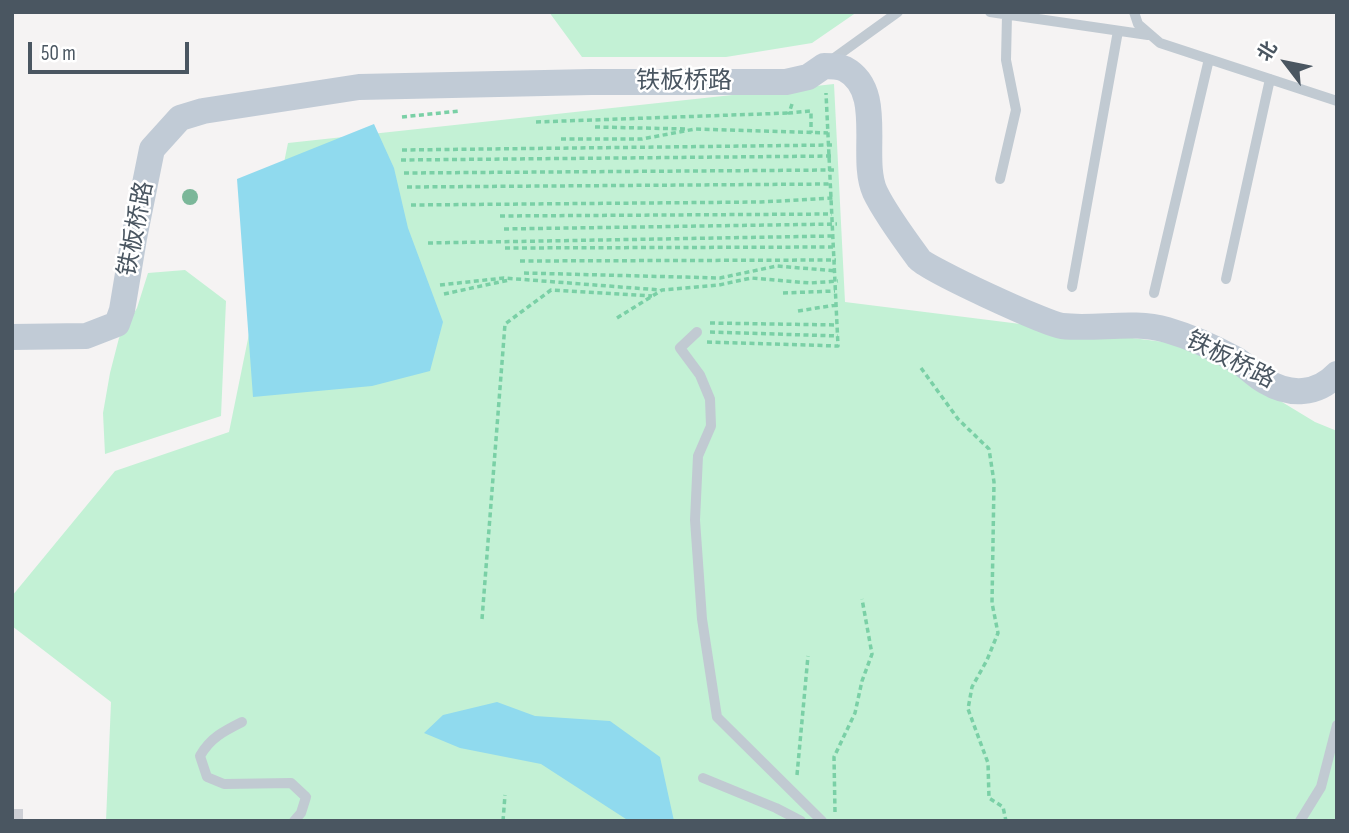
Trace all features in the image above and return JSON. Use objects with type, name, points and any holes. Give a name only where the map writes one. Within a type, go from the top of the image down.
[{"type":"street","name":"铁板桥路","points":[[12,337],[86,336],[117,324],[122,310],[152,149],[180,118],[203,111],[359,88],[591,82],[786,82],[808,78],[824,66],[843,67],[855,76],[866,95],[870,127],[869,159],[874,191],[921,262],[1007,305],[1058,326],[1092,329],[1143,325],[1199,341],[1238,361],[1265,382],[1291,391],[1319,389],[1337,374]]},
{"type":"lane","points":[[824,66],[898,12]]},
{"type":"lane","points":[[990,12],[1149,35]]},
{"type":"lane","points":[[1133,12],[1138,24],[1160,43],[1337,101]]},
{"type":"lane","points":[[1000,179],[1016,110],[1006,60],[1007,15]]},
{"type":"lane","points":[[1072,287],[1118,31]]},
{"type":"lane","points":[[1154,293],[1209,59]]},
{"type":"lane","points":[[1226,279],[1270,79]]},
{"type":"lane","points":[[697,332],[680,348],[699,375],[710,400],[711,426],[698,456],[695,520],[702,619],[717,717],[822,821]]},
{"type":"lane","points":[[242,722],[224,730],[208,743],[200,756],[207,777],[224,784],[291,783],[306,797],[301,813],[294,821]]},
{"type":"lane","points":[[1300,821],[1321,787],[1337,725]]},
{"type":"lane","points":[[703,778],[801,821]]},
{"type":"path","points":[[687,342],[838,346],[830,184],[832,170],[824,66]]},
{"type":"path","points":[[536,122],[789,113]]},
{"type":"path","points":[[595,127],[828,133]]},
{"type":"path","points":[[561,139],[642,139],[695,129]]},
{"type":"path","points":[[402,149],[830,145]]},
{"type":"path","points":[[401,160],[831,156]]},
{"type":"path","points":[[404,173],[832,170]]},
{"type":"path","points":[[407,187],[830,184]]},
{"type":"path","points":[[411,205],[761,202],[832,198]]},
{"type":"path","points":[[500,216],[832,214]]},
{"type":"path","points":[[504,229],[834,225]]},
{"type":"path","points":[[428,243],[833,236]]},
{"type":"path","points":[[505,248],[833,247]]},
{"type":"path","points":[[520,261],[835,260]]},
{"type":"path","points":[[524,273],[720,278],[777,266],[836,271]]},
{"type":"path","points":[[440,285],[515,279],[662,290],[719,285],[751,278],[810,283],[836,281]]},
{"type":"path","points":[[444,294],[515,279]]},
{"type":"path","points":[[482,619],[505,324],[551,290],[652,296]]},
{"type":"path","points":[[617,318],[662,290]]},
{"type":"path","points":[[783,293],[835,291]]},
{"type":"path","points":[[798,311],[836,305]]},
{"type":"path","points":[[709,323],[837,325]]},
{"type":"path","points":[[697,332],[838,336]]},
{"type":"path","points":[[920,368],[958,419],[989,449],[994,482],[992,603],[998,633],[972,687],[968,709],[978,743],[988,763],[989,798],[1003,807],[1006,821]]},
{"type":"path","points":[[835,821],[834,757],[855,713],[862,681],[872,654],[862,599]]},
{"type":"path","points":[[796,794],[808,656]]},
{"type":"path","points":[[502,821],[505,795]]},
{"type":"green space","points":[[549,12],[857,12],[812,43],[726,57],[582,57]]},
{"type":"green space","points":[[834,84],[845,302],[1188,345],[1315,422],[1337,431],[1337,821],[106,821],[111,702],[12,626],[12,596],[115,471],[229,432],[288,143]]},
{"type":"green space","points":[[185,270],[226,301],[221,416],[105,454],[103,413],[119,338],[137,308],[148,273]]},
{"type":"water","points":[[374,124],[394,168],[408,228],[443,322],[430,371],[372,386],[253,397],[237,179]]},
{"type":"water","points":[[497,702],[535,716],[610,721],[660,757],[674,821],[629,821],[541,764],[460,748],[424,733],[443,715]]},
{"type":"building","points":[[12,809],[23,809],[23,821],[12,821]]}]
